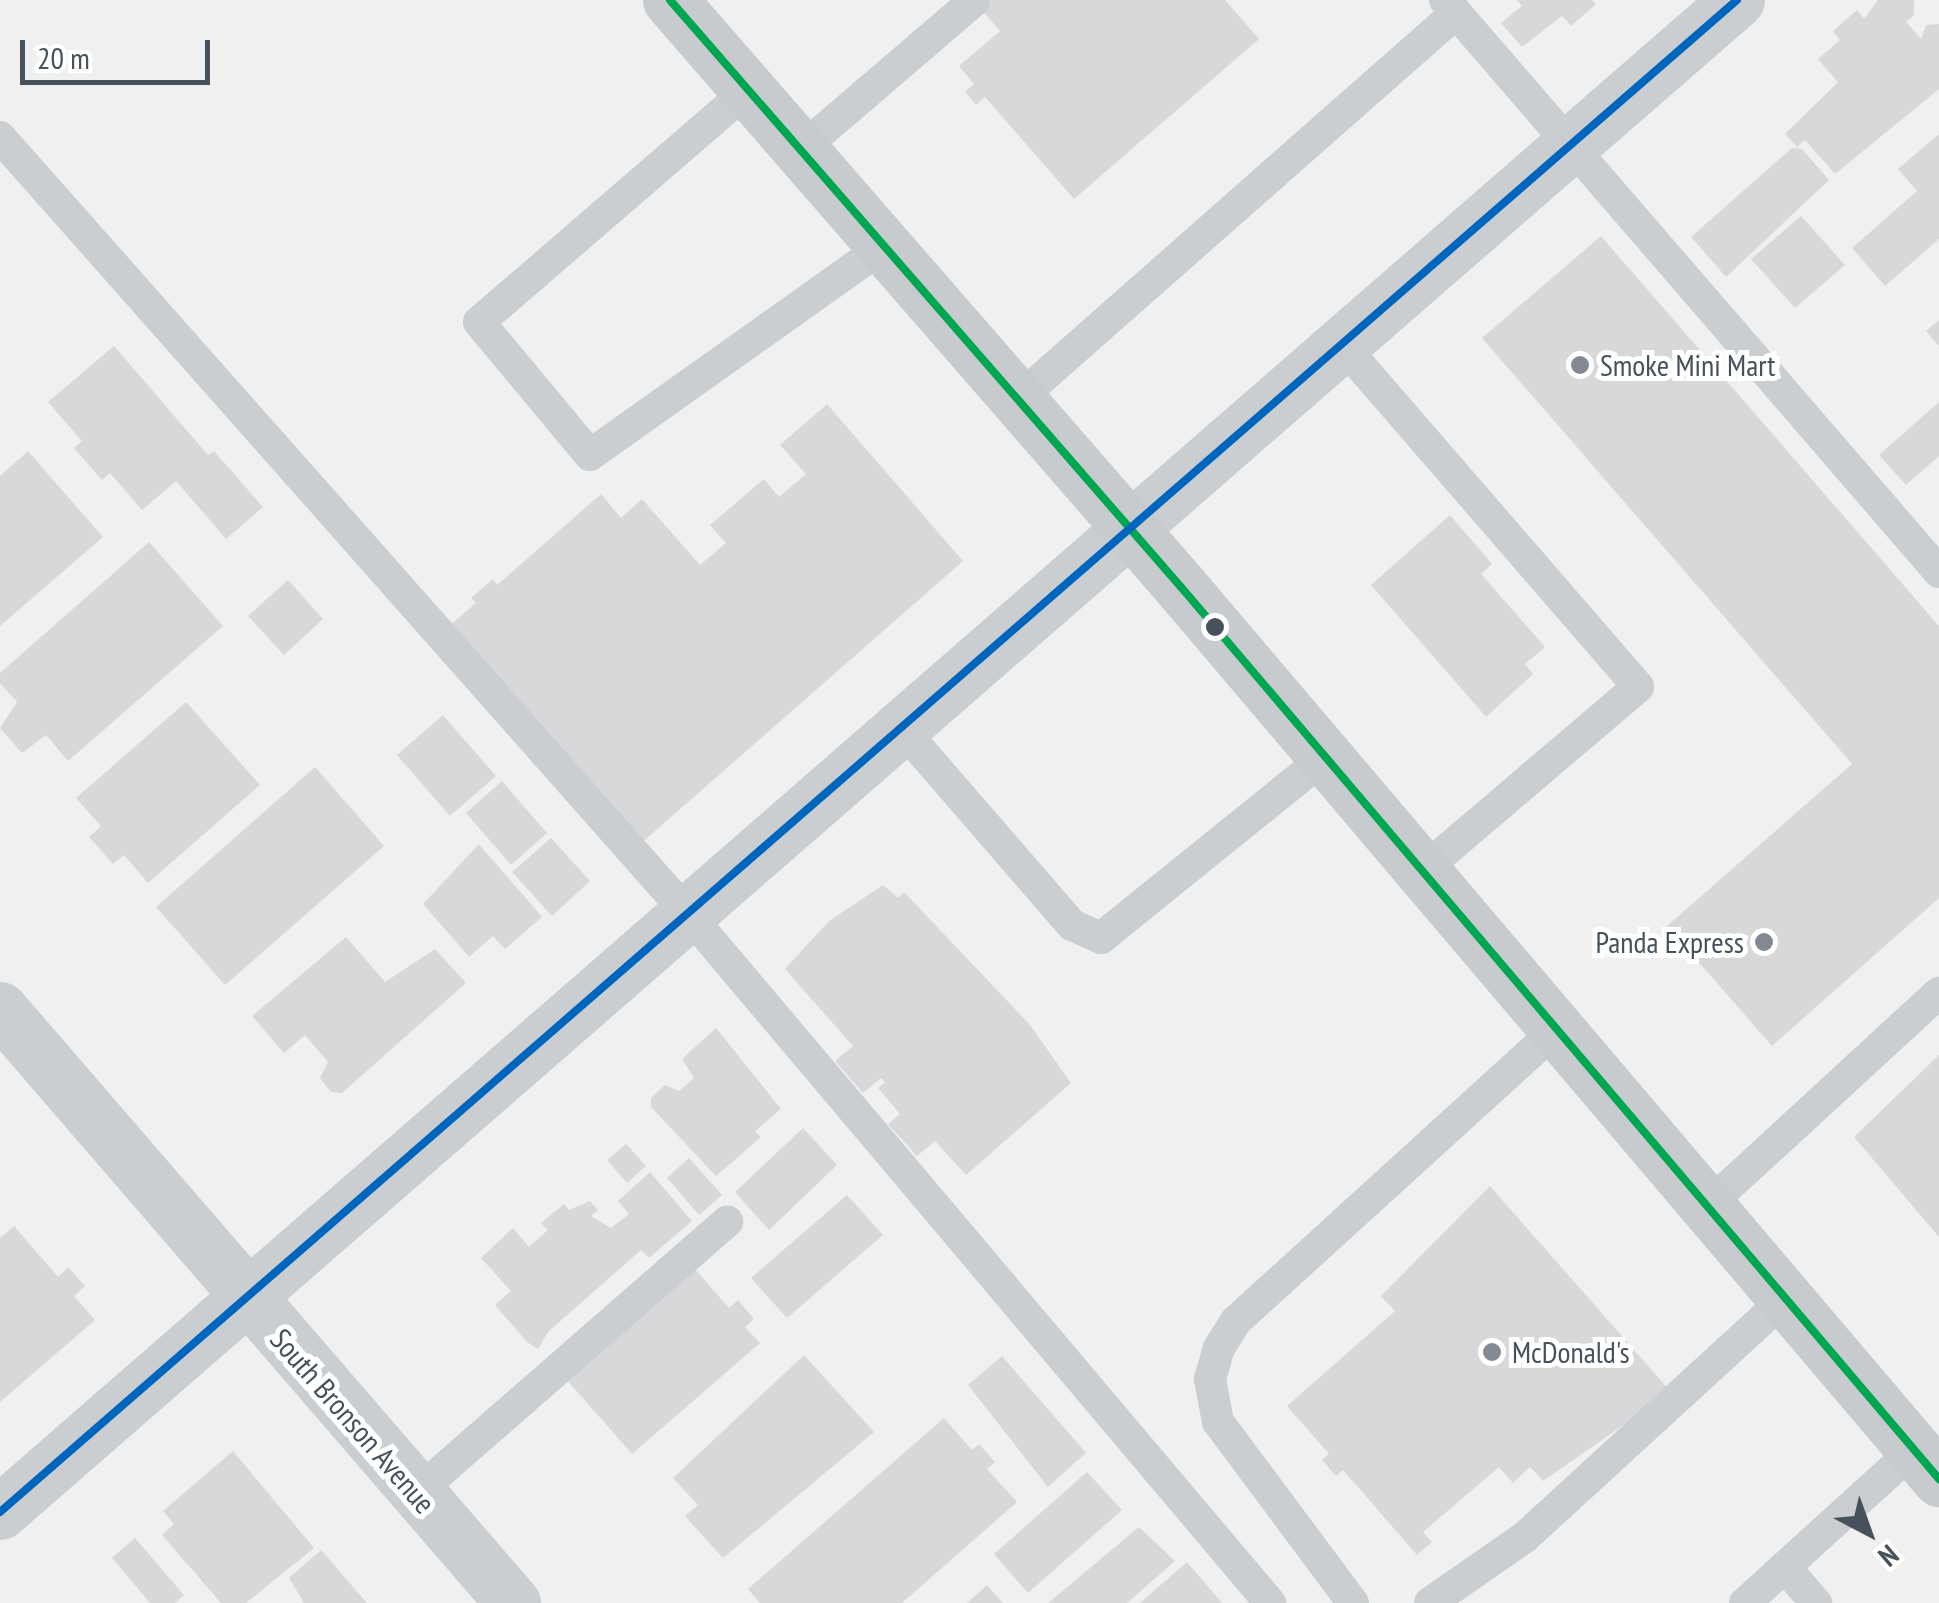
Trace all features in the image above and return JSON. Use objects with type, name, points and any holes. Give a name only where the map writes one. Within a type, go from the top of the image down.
[{"type":"main road","points":[[670,0],[1133,532],[1927,1465]]},
{"type":"street","points":[[0,1512],[1133,532],[1737,0]]},
{"type":"street","name":"South Bronson Avenue","points":[[0,1010],[246,1299],[513,1603]]},
{"type":"lane","points":[[800,150],[974,2]]},
{"type":"lane","points":[[1017,400],[1450,7],[1939,572]]},
{"type":"lane","points":[[748,90],[479,322],[590,455],[884,246]]},
{"type":"lane","points":[[0,138],[689,915],[1270,1603]]},
{"type":"lane","points":[[1344,347],[1638,687],[1421,872]]},
{"type":"lane","points":[[904,730],[1072,925],[1101,938],[1324,758]]},
{"type":"lane","points":[[1707,1206],[1939,994]]},
{"type":"lane","points":[[1353,1603],[1218,1422],[1210,1379],[1218,1348],[1236,1321],[1556,1030]]},
{"type":"lane","points":[[416,1493],[727,1222]]},
{"type":"lane","points":[[1430,1603],[1525,1537],[1785,1299]]},
{"type":"lane","points":[[1745,1603],[1785,1567],[1927,1465]]},
{"type":"lane","points":[[1785,1567],[1816,1603]]},
{"type":"building","points":[[973,0],[1225,0],[1259,39],[1074,199],[985,97],[976,105],[965,92],[974,84],[959,66],[1000,31]]},
{"type":"building","points":[[1517,0],[1592,0],[1596,4],[1571,26],[1562,16],[1522,47],[1501,23],[1522,6]]},
{"type":"building","points":[[1878,0],[1914,0],[1914,15],[1906,22],[1921,39],[1926,25],[1939,24],[1939,89],[1835,174],[1805,140],[1797,147],[1785,134],[1838,82],[1818,59],[1840,40],[1833,31],[1857,10],[1864,19]]},
{"type":"building","points":[[1939,134],[1939,239],[1885,286],[1852,248],[1917,191],[1898,169]]},
{"type":"building","points":[[1792,148],[1802,149],[1829,180],[1726,277],[1691,237]]},
{"type":"building","points":[[1801,216],[1845,265],[1795,308],[1751,259]]},
{"type":"building","points":[[1601,236],[1939,626],[1939,898],[1772,1046],[1667,926],[1852,764],[1482,338]]},
{"type":"building","points":[[1939,320],[1939,346],[1926,331]]},
{"type":"building","points":[[114,346],[208,455],[214,451],[263,507],[226,539],[176,481],[142,510],[110,473],[102,480],[74,448],[82,441],[48,402]]},
{"type":"building","points":[[1939,402],[1939,456],[1906,485],[1879,455]]},
{"type":"building","points":[[827,404],[963,561],[638,846],[448,627],[476,603],[471,598],[493,579],[497,585],[601,494],[621,518],[642,499],[700,565],[726,543],[710,525],[764,479],[779,497],[806,474],[780,445]]},
{"type":"building","points":[[28,451],[103,537],[0,626],[0,476]]},
{"type":"building","points":[[1450,515],[1492,564],[1481,574],[1545,647],[1525,664],[1533,674],[1486,717],[1371,585]]},
{"type":"building","points":[[149,542],[223,626],[68,761],[46,735],[22,753],[0,728],[17,702],[0,683],[0,673]]},
{"type":"building","points":[[288,580],[323,619],[284,655],[248,616]]},
{"type":"building","points":[[186,702],[260,785],[148,883],[124,855],[113,864],[89,837],[101,826],[76,798]]},
{"type":"building","points":[[443,715],[496,776],[450,816],[397,755]]},
{"type":"building","points":[[315,767],[384,846],[225,985],[156,907]]},
{"type":"building","points":[[502,781],[547,833],[511,865],[466,813]]},
{"type":"building","points":[[551,838],[590,881],[552,916],[512,872]]},
{"type":"building","points":[[479,844],[542,917],[505,949],[493,936],[469,957],[423,904]]},
{"type":"building","points":[[883,885],[898,898],[904,892],[1030,1025],[1071,1083],[966,1175],[935,1141],[917,1156],[888,1124],[900,1114],[878,1088],[885,1082],[881,1078],[863,1093],[835,1061],[853,1046],[785,969],[829,921]]},
{"type":"building","points":[[346,937],[385,982],[435,949],[466,983],[342,1093],[331,1092],[320,1078],[328,1062],[305,1035],[284,1053],[252,1016]]},
{"type":"building","points":[[716,1028],[781,1109],[755,1131],[761,1137],[716,1176],[651,1107],[651,1098],[665,1085],[679,1091],[694,1078],[682,1059]]},
{"type":"building","points":[[1939,1055],[1939,1237],[1854,1137]]},
{"type":"building","points":[[803,1128],[837,1165],[769,1230],[735,1192]]},
{"type":"building","points":[[626,1144],[646,1166],[627,1183],[607,1160]]},
{"type":"building","points":[[689,1158],[722,1195],[699,1215],[667,1178]]},
{"type":"building","points":[[650,1172],[692,1221],[649,1258],[641,1250],[548,1332],[538,1349],[527,1342],[495,1305],[511,1291],[481,1258],[513,1228],[529,1247],[548,1230],[541,1223],[564,1204],[569,1210],[590,1201],[598,1210],[591,1216],[611,1228],[629,1214],[618,1201]]},
{"type":"building","name":"McDonald's","points":[[1490,1186],[1671,1392],[1543,1481],[1530,1467],[1513,1483],[1499,1467],[1423,1532],[1432,1542],[1417,1555],[1343,1470],[1336,1476],[1322,1460],[1329,1454],[1287,1406],[1395,1311],[1381,1296]]},
{"type":"building","points":[[847,1195],[883,1235],[787,1318],[751,1278]]},
{"type":"building","points":[[14,1226],[58,1277],[68,1267],[85,1286],[74,1296],[95,1320],[0,1402],[0,1238]]},
{"type":"building","points":[[694,1268],[729,1308],[738,1300],[754,1319],[745,1327],[760,1343],[632,1454],[566,1379]]},
{"type":"building","points":[[804,1355],[874,1432],[723,1558],[685,1516],[698,1505],[673,1478]]},
{"type":"building","points":[[1002,1356],[1086,1453],[1048,1487],[968,1385]]},
{"type":"building","points":[[944,1418],[972,1450],[979,1444],[995,1462],[987,1469],[1017,1502],[902,1603],[760,1603],[748,1589]]},
{"type":"building","points":[[233,1451],[314,1548],[246,1603],[221,1603],[162,1535],[174,1524],[163,1511]]},
{"type":"building","points":[[1087,1472],[1122,1510],[1028,1593],[994,1554]]},
{"type":"building","points":[[1139,1527],[1175,1561],[1127,1603],[1048,1603]]},
{"type":"building","points":[[135,1538],[184,1595],[175,1603],[150,1603],[112,1558]]},
{"type":"building","points":[[321,1550],[367,1603],[304,1603],[289,1578]]},
{"type":"building","points":[[1187,1562],[1222,1603],[1140,1603]]},
{"type":"building","points":[[987,1585],[1003,1603],[967,1603]]},
{"type":"transit line","points":[[670,0],[1181,587],[1939,1479]]},
{"type":"transit line","points":[[0,1512],[1737,0]]},
{"type":"place","name":"Smoke Mini Mart","points":[[1580,365]]},
{"type":"place","name":"Panda Express","points":[[1764,942]]},
{"type":"place","name":"McDonald's","points":[[1492,1352]]}]
